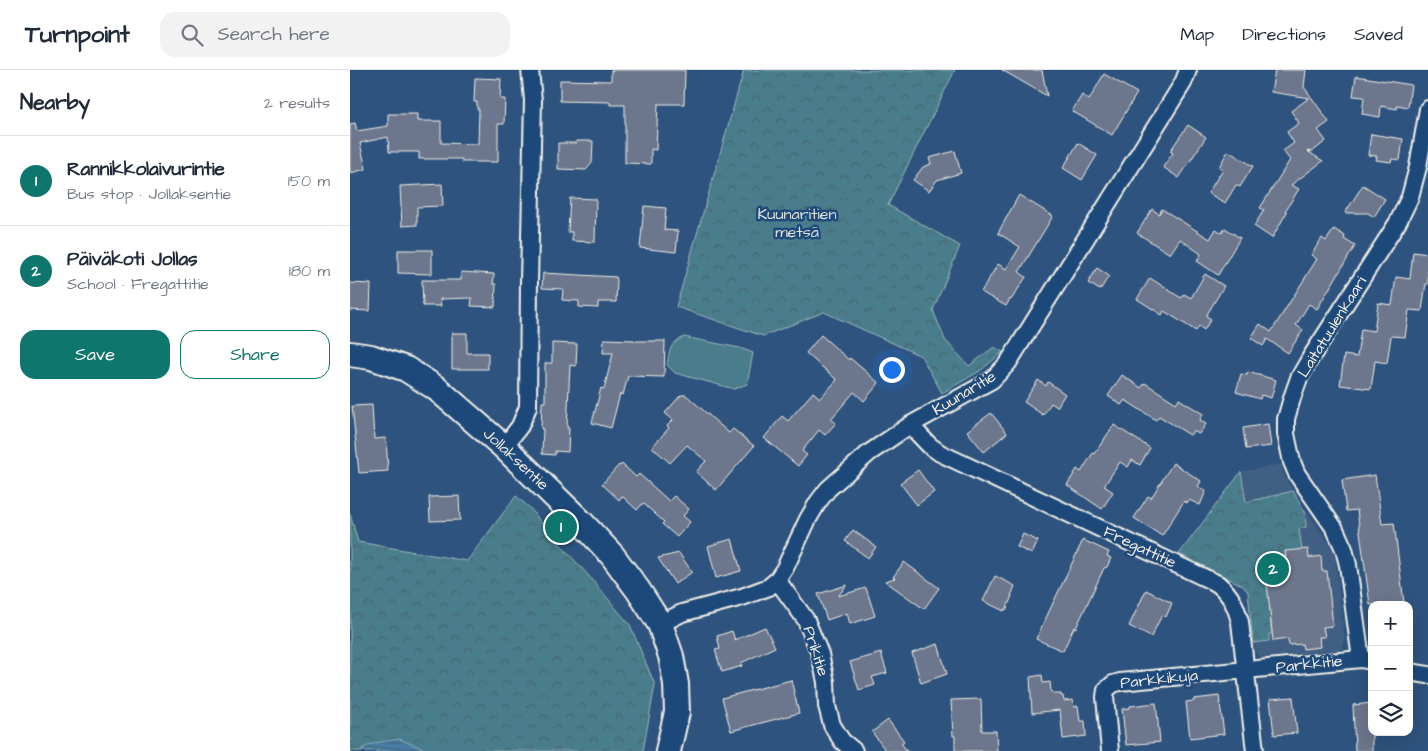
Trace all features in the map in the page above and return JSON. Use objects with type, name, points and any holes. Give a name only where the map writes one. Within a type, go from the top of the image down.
[{"type":"main road","name":"Jollaksentie","points":[[350,354],[371,357],[406,369],[436,388],[504,447],[612,554],[660,624],[671,656],[676,684],[677,712],[668,751]]},
{"type":"street","points":[[504,447],[520,426],[528,407],[533,100],[530,70]]},
{"type":"street","name":"Kuunaritie","points":[[777,580],[785,568],[808,519],[828,489],[869,454],[910,425],[992,380],[1008,363],[1183,83],[1188,70]]},
{"type":"street","name":"Laitatuulenkaari","points":[[1366,660],[1344,549],[1335,529],[1297,474],[1288,449],[1286,419],[1299,378],[1398,222],[1410,197],[1419,163],[1428,109]]},
{"type":"street","name":"Fregattitie","points":[[910,425],[929,445],[940,453],[1218,584],[1227,592],[1237,610],[1246,670],[1254,751]]},
{"type":"street","points":[[660,624],[682,613],[769,587],[777,580]]},
{"type":"street","name":"Prikitie","points":[[777,580],[806,620],[820,654],[826,682],[827,706],[832,725],[842,741],[854,751]]},
{"type":"street","name":"Parkkitie","points":[[1246,670],[1366,660]]},
{"type":"street","name":"Parkkikuja","points":[[1110,751],[1105,697],[1106,690],[1113,684],[1246,670]]},
{"type":"street","points":[[1413,673],[1428,675]]},
{"type":"shaded area","points":[[1281,464],[1284,475],[1293,491],[1334,551],[1345,640],[1340,651],[1263,658],[1259,656],[1254,651],[1248,591],[1242,585],[1179,554],[1241,472]]},
{"type":"shaded area","points":[[399,739],[429,751],[361,751],[369,745]]},
{"type":"green space","name":"Kuunaritien metsä","points":[[744,70],[955,70],[888,205],[960,246],[933,310],[945,340],[969,366],[994,347],[1003,352],[980,371],[942,393],[921,356],[824,312],[763,336],[676,307]]},
{"type":"green space","points":[[684,337],[740,348],[753,353],[747,384],[734,389],[675,373],[667,365],[670,351],[675,342]]},
{"type":"green space","points":[[1241,472],[1246,502],[1293,491],[1305,512],[1306,527],[1299,529],[1302,550],[1285,552],[1287,573],[1272,558],[1262,560],[1264,583],[1267,583],[1293,616],[1270,618],[1272,634],[1269,634],[1269,641],[1253,643],[1248,592],[1242,585],[1179,554]]},
{"type":"green space","points":[[516,496],[530,508],[630,625],[655,685],[643,751],[429,751],[399,740],[363,748],[361,751],[350,751],[350,514],[358,542],[467,561]]},
{"type":"building","points":[[611,70],[685,70],[684,104],[658,104],[656,150],[651,149],[651,164],[625,163],[625,105],[610,105],[610,102],[560,101],[560,80],[611,81]]},
{"type":"building","points":[[1002,70],[1042,70],[1047,96]]},
{"type":"building","points":[[1275,70],[1306,70],[1304,87],[1329,122],[1318,130],[1326,141],[1312,152],[1307,151],[1323,161],[1291,185],[1299,189],[1285,211],[1287,212],[1272,238],[1254,226],[1264,210],[1260,208],[1290,160],[1283,151],[1294,143],[1287,132],[1299,123],[1291,111],[1309,98],[1271,92]]},
{"type":"building","points":[[1104,74],[1137,93],[1112,135],[1072,111],[1082,95],[1089,100]]},
{"type":"building","points":[[1356,76],[1411,85],[1408,107],[1397,105],[1397,109],[1381,106],[1380,117],[1362,114],[1364,97],[1353,96]]},
{"type":"building","points":[[475,78],[501,79],[500,99],[505,99],[504,124],[498,124],[498,162],[462,162],[462,159],[419,159],[419,152],[389,152],[388,137],[360,143],[366,169],[350,173],[350,124],[355,123],[357,131],[388,126],[388,114],[417,114],[417,121],[441,121],[441,143],[478,144],[479,109],[477,109],[477,102],[474,102]]},
{"type":"building","points":[[1188,125],[1206,137],[1179,178],[1163,167],[1173,153],[1170,151]]},
{"type":"building","points":[[1371,134],[1403,139],[1400,160],[1392,159],[1391,162],[1376,160],[1377,156],[1368,155]]},
{"type":"building","points":[[576,141],[593,141],[592,163],[586,170],[558,169],[558,143],[576,143]]},
{"type":"building","points":[[1078,143],[1097,155],[1082,180],[1063,168]]},
{"type":"building","points":[[955,151],[961,173],[937,180],[929,191],[913,180],[923,167],[931,164],[929,158]]},
{"type":"building","points":[[1228,151],[1253,166],[1240,187],[1236,185],[1225,203],[1208,193],[1223,169],[1219,167]]},
{"type":"building","points":[[442,184],[443,206],[417,207],[417,225],[402,226],[400,186]]},
{"type":"building","points":[[1363,185],[1385,199],[1374,217],[1368,213],[1345,213]]},
{"type":"building","points":[[1019,195],[1053,216],[1019,272],[1026,277],[1006,306],[981,292],[998,264],[1006,269],[1020,247],[998,233]]},
{"type":"building","points":[[570,198],[596,199],[595,242],[572,241],[572,232],[568,232]]},
{"type":"building","points":[[644,206],[666,208],[664,230],[678,231],[676,252],[640,248]]},
{"type":"building","points":[[1152,209],[1159,214],[1162,209],[1210,239],[1216,229],[1222,233],[1225,228],[1240,238],[1218,275],[1197,261],[1201,254],[1180,239],[1170,254],[1137,233]]},
{"type":"building","points":[[1334,229],[1355,246],[1317,309],[1309,304],[1296,325],[1303,330],[1288,353],[1267,339],[1263,346],[1251,338],[1260,324],[1271,332],[1317,259],[1311,255],[1322,238],[1326,241]]},
{"type":"building","points":[[398,250],[432,250],[432,274],[398,273]]},
{"type":"building","points":[[1413,252],[1428,254],[1428,284],[1426,284],[1422,311],[1409,310],[1405,337],[1391,336],[1387,363],[1375,361],[1371,389],[1340,385],[1344,355],[1357,357],[1361,329],[1374,331],[1378,303],[1392,305],[1396,277],[1410,279]]},
{"type":"building","points":[[1097,268],[1109,276],[1100,290],[1088,283]]},
{"type":"building","points":[[461,272],[494,274],[493,284],[496,284],[495,307],[471,306],[472,298],[440,299],[441,306],[423,306],[422,280],[461,280]]},
{"type":"building","points":[[543,273],[616,277],[616,302],[598,302],[598,308],[579,307],[579,301],[562,300],[563,289],[542,288]]},
{"type":"building","points":[[1205,274],[1224,286],[1206,316],[1211,319],[1204,330],[1199,326],[1196,331],[1164,311],[1162,315],[1137,299],[1150,278],[1181,298],[1184,294],[1191,298]]},
{"type":"building","points":[[350,283],[371,284],[370,311],[350,310]]},
{"type":"building","points":[[452,333],[467,333],[467,353],[488,353],[488,369],[452,369]]},
{"type":"building","points":[[821,335],[879,383],[864,401],[854,392],[831,419],[836,423],[825,435],[819,430],[802,451],[807,455],[798,466],[764,438],[782,416],[788,421],[813,392],[820,398],[837,380],[806,353]]},
{"type":"building","points":[[604,339],[665,341],[664,377],[628,376],[623,395],[620,394],[611,428],[592,423],[601,388],[604,389],[613,353],[603,353]]},
{"type":"building","points":[[552,343],[577,344],[576,366],[570,365],[567,428],[569,428],[568,452],[555,451],[555,455],[542,454],[543,429],[541,429],[542,402],[545,402],[545,363],[552,363]]},
{"type":"building","points":[[1248,372],[1276,380],[1271,398],[1261,395],[1260,399],[1236,392],[1241,374],[1247,375]]},
{"type":"building","points":[[1122,375],[1141,388],[1145,383],[1176,403],[1179,399],[1203,414],[1200,420],[1206,424],[1199,434],[1193,431],[1190,435],[1159,416],[1156,420],[1125,400],[1121,405],[1108,396]]},
{"type":"building","points":[[1038,380],[1046,386],[1048,382],[1065,394],[1057,407],[1051,403],[1043,415],[1024,402]]},
{"type":"building","points":[[681,395],[686,395],[729,433],[733,429],[754,446],[716,490],[696,472],[706,461],[687,445],[670,463],[652,447],[669,428],[667,426],[673,420],[665,413]]},
{"type":"building","points":[[372,405],[374,439],[386,438],[388,471],[359,473],[352,406]]},
{"type":"building","points":[[991,413],[1007,433],[984,452],[967,431]]},
{"type":"building","points":[[1268,424],[1271,446],[1246,449],[1243,428]]},
{"type":"building","points":[[1114,425],[1150,448],[1140,465],[1132,460],[1128,467],[1120,462],[1104,486],[1113,492],[1102,509],[1067,485],[1077,469],[1081,472]]},
{"type":"building","points":[[1173,463],[1201,481],[1198,487],[1206,491],[1200,505],[1189,500],[1187,503],[1184,501],[1162,536],[1134,518],[1148,496],[1151,498]]},
{"type":"building","points":[[622,464],[636,477],[639,474],[669,501],[674,496],[689,509],[683,516],[690,522],[677,537],[643,503],[637,510],[622,496],[619,500],[602,484]]},
{"type":"building","points":[[918,470],[934,492],[917,505],[900,483]]},
{"type":"building","points":[[1375,475],[1382,524],[1394,523],[1404,601],[1369,601],[1357,510],[1346,511],[1342,480]]},
{"type":"building","points":[[459,496],[460,520],[430,521],[429,497]]},
{"type":"building","points":[[853,530],[876,547],[868,558],[845,541]]},
{"type":"building","points":[[1023,534],[1038,541],[1032,554],[1017,547]]},
{"type":"building","points":[[732,539],[741,571],[716,578],[708,546]]},
{"type":"building","points":[[1083,540],[1109,552],[1107,556],[1111,558],[1107,567],[1104,568],[1063,651],[1036,639]]},
{"type":"building","points":[[1308,549],[1309,558],[1321,556],[1322,571],[1327,571],[1333,626],[1323,627],[1325,637],[1319,637],[1320,647],[1303,649],[1302,644],[1289,645],[1288,639],[1273,641],[1267,583],[1264,583],[1262,559],[1286,557],[1285,551]]},
{"type":"building","points":[[679,553],[692,572],[675,584],[658,558]]},
{"type":"building","points":[[904,562],[939,588],[924,609],[885,581],[895,578],[893,577]]},
{"type":"building","points":[[995,576],[1015,586],[1004,611],[983,601]]},
{"type":"building","points":[[847,585],[838,596],[866,588],[875,616],[850,624],[847,613],[827,620],[818,594]]},
{"type":"building","points":[[1146,590],[1172,603],[1166,617],[1162,615],[1151,637],[1129,626]]},
{"type":"building","points":[[765,627],[775,647],[741,663],[742,666],[722,672],[715,650],[720,649],[717,636],[732,631],[735,640]]},
{"type":"building","points":[[938,644],[947,674],[921,683],[912,653]]},
{"type":"building","points":[[881,653],[887,673],[872,677],[875,685],[859,690],[850,662]]},
{"type":"building","points":[[1042,675],[1043,683],[1050,682],[1051,692],[1061,694],[1064,701],[1073,700],[1074,707],[1078,706],[1080,721],[1085,721],[1086,736],[1063,739],[1060,710],[1032,713],[1030,677]]},
{"type":"building","points":[[791,680],[799,713],[731,731],[722,698]]},
{"type":"building","points":[[1219,696],[1224,734],[1190,738],[1186,702],[1194,701],[1194,699]]},
{"type":"building","points":[[1293,697],[1297,733],[1274,735],[1270,699]]},
{"type":"building","points":[[981,699],[982,731],[996,731],[997,751],[955,751],[951,700]]},
{"type":"building","points":[[1156,703],[1160,742],[1126,745],[1122,709],[1130,708],[1130,706]]},
{"type":"building","points":[[1368,703],[1368,736],[1372,736],[1372,751],[1355,751],[1353,705]]},
{"type":"building","points":[[888,720],[904,741],[901,743],[907,751],[886,751],[872,732]]},
{"type":"place","name":"Rannikkolaivurintie","points":[[561,527]]},
{"type":"place","name":"Päiväkoti Jollas","points":[[1273,569]]}]
